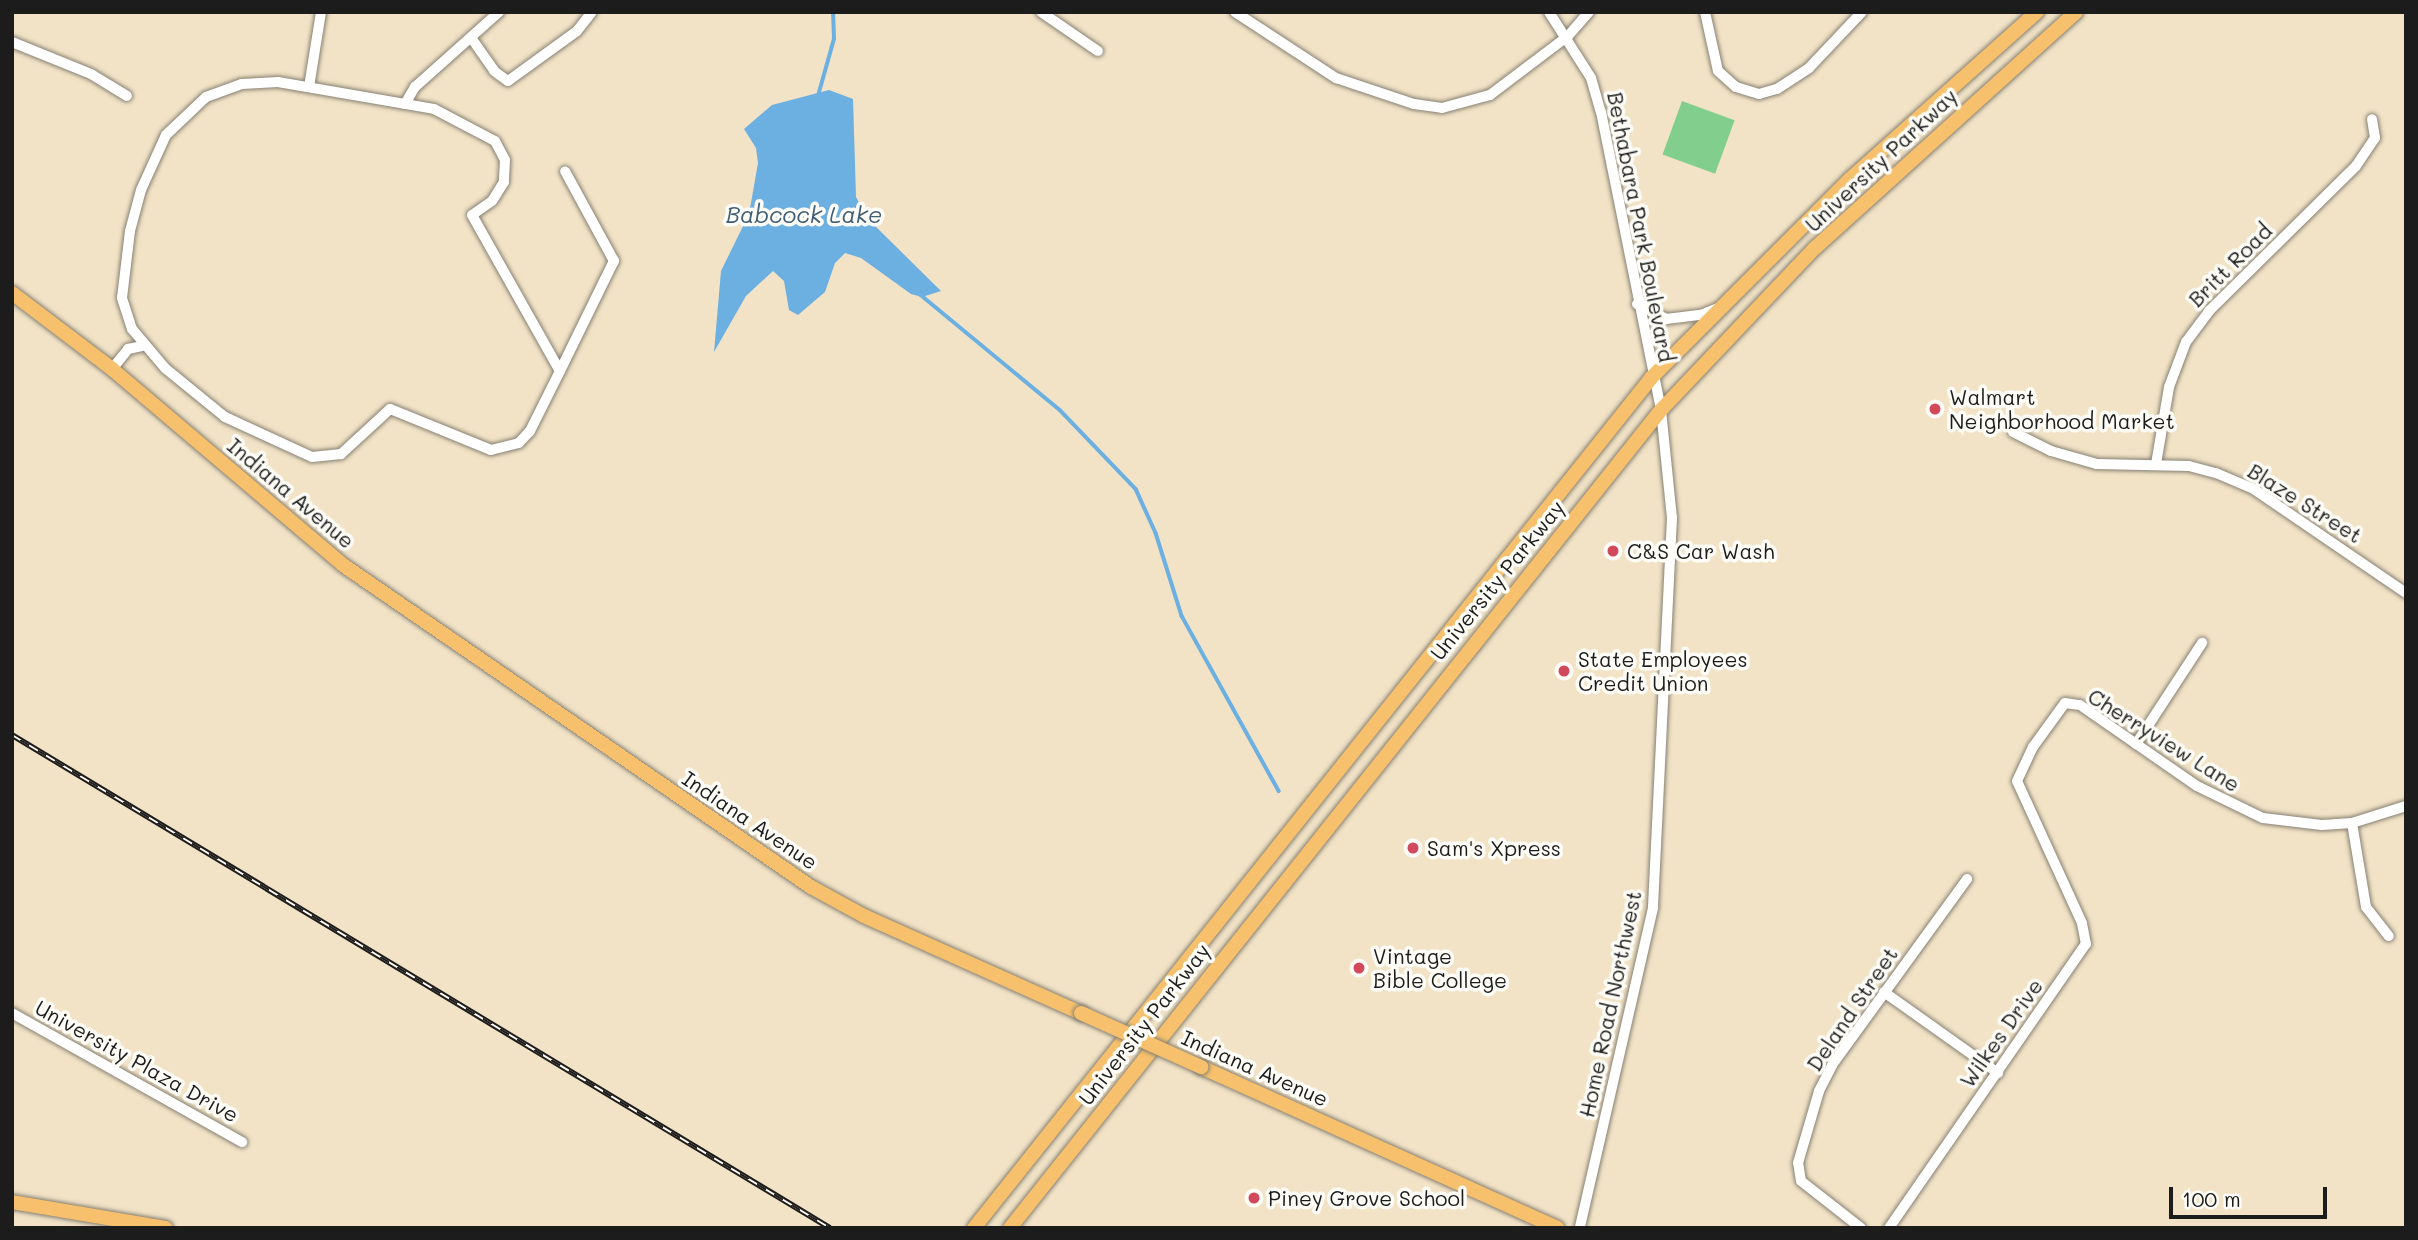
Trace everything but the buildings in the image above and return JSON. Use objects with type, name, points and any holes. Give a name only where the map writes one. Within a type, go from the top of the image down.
[{"type":"main road","name":"University Parkway","points":[[974,1228],[1651,378],[1850,179],[2037,12]]},
{"type":"main road","name":"University Parkway","points":[[1010,1228],[1661,410],[1815,248],[2076,12]]},
{"type":"main road","name":"Indiana Avenue","points":[[12,293],[112,369],[363,580],[811,887],[864,916],[1557,1228]]},
{"type":"main road","points":[[12,1202],[41,1204],[166,1228]]},
{"type":"main road","points":[[12,1210],[30,1210],[41,1204]]},
{"type":"street","points":[[309,87],[321,12]]},
{"type":"street","points":[[405,104],[415,87],[472,39],[499,12]]},
{"type":"street","points":[[472,39],[494,71],[508,81],[576,31],[592,12]]},
{"type":"street","points":[[1041,12],[1098,51]]},
{"type":"street","points":[[1236,12],[1336,78],[1432,108],[1484,98],[1568,36],[1589,12]]},
{"type":"street","name":"Bethabara Park Boulevard","points":[[1549,12],[1568,36],[1591,78],[1601,112],[1651,378],[1661,410]]},
{"type":"street","points":[[1705,12],[1718,71],[1736,87],[1759,94],[1777,89],[1809,68],[1862,12]]},
{"type":"street","points":[[12,42],[91,74],[127,96]]},
{"type":"street","points":[[560,371],[472,215],[499,192],[506,171],[501,150],[488,134],[447,113],[309,87],[260,81],[224,89],[191,107],[166,135],[134,213],[122,298],[127,320],[143,345],[165,368],[225,417],[321,458],[350,448],[390,409],[478,447],[512,447],[530,430],[560,371],[614,261],[565,171]]},
{"type":"street","name":"Britt Road","points":[[2156,464],[2169,387],[2186,342],[2209,311],[2356,166],[2375,138],[2372,119]]},
{"type":"street","points":[[1637,304],[1666,319],[1701,316],[1721,307]]},
{"type":"street","points":[[112,369],[124,359],[128,349],[143,345]]},
{"type":"street","name":"Home Road Northwest","points":[[1580,1228],[1653,908],[1672,518],[1661,410]]},
{"type":"street","name":"Blaze Street","points":[[2014,432],[2051,452],[2096,464],[2189,466],[2252,488],[2406,593]]},
{"type":"street","points":[[2136,744],[2202,643]]},
{"type":"street","name":"Cherryview Lane","points":[[2048,850],[2017,780],[2033,747],[2066,703],[2080,705],[2197,786],[2263,818],[2322,825],[2352,823],[2406,806]]},
{"type":"street","points":[[2352,823],[2366,907],[2389,936]]},
{"type":"street","name":"Wilkes Drive","points":[[1889,1228],[2086,944],[2082,923],[2048,850]]},
{"type":"street","name":"Deland Street","points":[[1861,1228],[1801,1181],[1798,1163],[1819,1091],[1884,992],[1966,879]]},
{"type":"street","points":[[1884,992],[1997,1073]]},
{"type":"street","name":"University Plaza Drive","points":[[12,1013],[242,1142]]},
{"type":"green space","points":[[1682,101],[1735,120],[1715,174],[1663,155]]},
{"type":"water","name":"Babcock Lake","points":[[829,90],[853,99],[856,197],[868,219],[941,291],[922,297],[911,294],[861,258],[845,253],[835,263],[825,292],[798,315],[789,310],[784,281],[773,271],[746,296],[714,352],[721,271],[749,214],[758,163],[756,148],[744,129],[772,105]]},
{"type":"waterway","points":[[818,96],[834,39],[833,12]]},
{"type":"waterway","points":[[921,295],[1060,410],[1136,489],[1156,533],[1182,616],[1279,791]]},
{"type":"railway","points":[[12,735],[830,1228]]},
{"type":"place","name":"Walmart Neighborhood Market","points":[[1935,409]]},
{"type":"place","name":"C&S Car Wash","points":[[1613,551]]},
{"type":"place","name":"State Employees Credit Union","points":[[1564,671]]},
{"type":"place","name":"Sam's Xpress","points":[[1413,848]]},
{"type":"place","name":"Vintage Bible College","points":[[1359,968]]},
{"type":"place","name":"Piney Grove School","points":[[1254,1198]]}]
